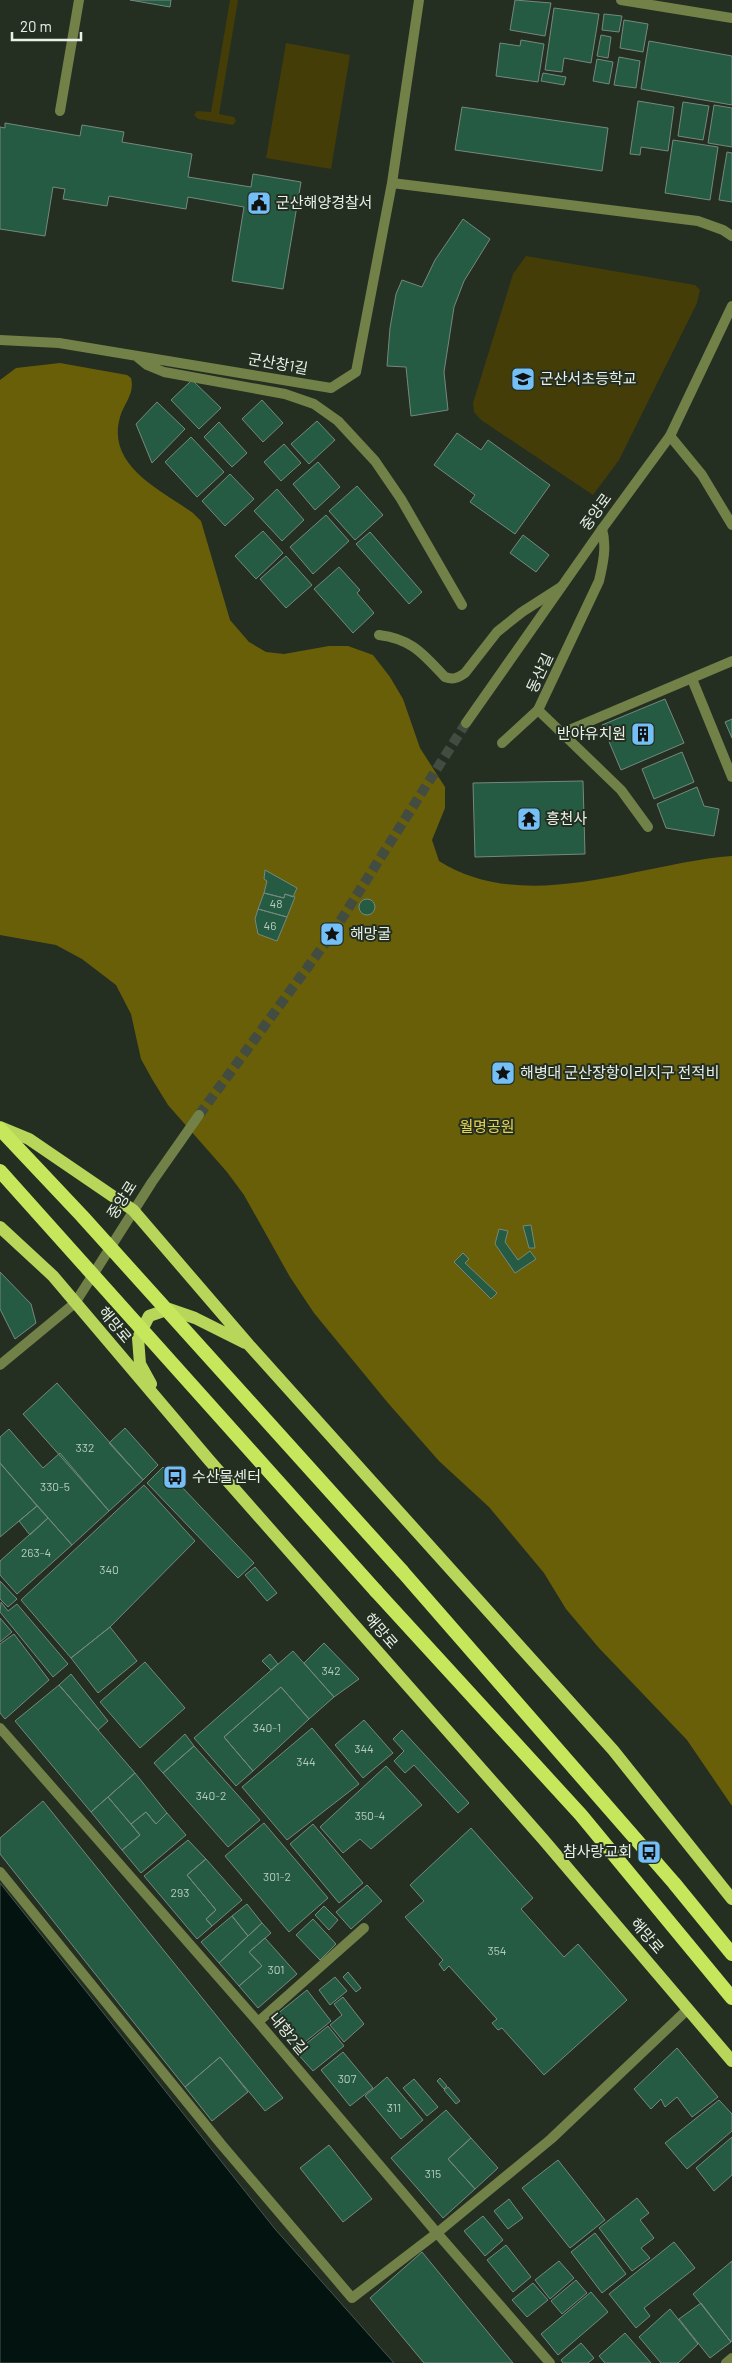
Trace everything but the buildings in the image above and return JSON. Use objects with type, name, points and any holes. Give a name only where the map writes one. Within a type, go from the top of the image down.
[{"type":"highway","points":[[0,1128],[82,1216],[402,1571],[674,1883],[732,1954]]},
{"type":"highway","points":[[0,1171],[376,1591],[581,1815],[732,1998]]},
{"type":"main road","points":[[0,1128],[29,1139],[133,1210],[249,1345],[613,1750],[732,1899]]},
{"type":"main road","name":"해망로","points":[[0,1226],[53,1276],[163,1406],[542,1838],[732,2061]]},
{"type":"main road","points":[[163,1406],[140,1364],[138,1338],[149,1316],[169,1309],[195,1318],[249,1345]]},
{"type":"street","points":[[60,111],[79,0]]},
{"type":"street","name":"군산창1길","points":[[0,340],[59,342],[331,388],[356,372],[392,183],[419,0]]},
{"type":"street","points":[[621,0],[732,18]]},
{"type":"street","points":[[392,183],[698,221],[723,230],[732,236]]},
{"type":"street","name":"중앙로","points":[[466,723],[670,436],[732,306]]},
{"type":"street","points":[[135,355],[147,365],[164,372],[284,394],[314,404],[338,421],[375,460],[401,499],[462,605]]},
{"type":"street","points":[[670,436],[702,475],[732,525]]},
{"type":"street","name":"동산길","points":[[602,530],[604,536],[604,558],[599,581],[538,710],[621,790],[648,827]]},
{"type":"street","points":[[379,635],[393,636],[411,643],[445,677],[452,679],[460,677],[497,632],[522,612],[562,586]]},
{"type":"street","points":[[562,733],[732,661]]},
{"type":"street","points":[[692,679],[732,777]]},
{"type":"street","points":[[502,743],[538,710]]},
{"type":"street","name":"중앙로","points":[[0,1365],[76,1303],[133,1210],[199,1115]]},
{"type":"street","name":"내항2길","points":[[0,1728],[258,2022],[550,2363]]},
{"type":"street","points":[[0,1872],[221,2144],[352,2298],[437,2233],[551,2139],[688,2009]]},
{"type":"street","points":[[258,2022],[364,1928]]},
{"type":"street","points":[[726,2363],[732,2358]]},
{"type":"shaded area","points":[[230,0],[238,0],[219,114],[234,117],[236,121],[233,125],[198,119],[194,115],[197,111],[211,112]]},
{"type":"shaded area","points":[[286,43],[350,55],[331,169],[266,158]]},
{"type":"shaded area","points":[[526,256],[695,285],[700,290],[697,303],[619,460],[593,495],[481,420],[474,412],[473,403],[513,274]]},
{"type":"shaded area","points":[[0,1883],[275,2229],[394,2363],[0,2363]]},
{"type":"green space","name":"월명공원","points":[[60,363],[127,375],[131,378],[132,389],[120,417],[118,434],[121,449],[139,475],[193,513],[201,521],[230,620],[249,642],[266,652],[284,654],[329,646],[348,646],[373,655],[390,677],[403,699],[420,748],[445,787],[445,808],[432,840],[439,861],[473,877],[508,884],[545,885],[583,882],[696,860],[732,856],[732,1806],[687,1740],[599,1648],[566,1609],[544,1573],[489,1507],[439,1461],[388,1403],[314,1313],[290,1277],[244,1195],[227,1172],[168,1105],[152,1079],[141,1059],[131,1014],[116,985],[82,959],[56,945],[0,935],[0,380],[16,368]]},
{"type":"tunnel","points":[[199,1115],[332,934],[466,723]]},
{"type":"place","name":"군산해양경찰서","points":[[259,203]]},
{"type":"place","name":"군산서초등학교","points":[[523,379]]},
{"type":"place","name":"반야유치원","points":[[643,734]]},
{"type":"place","name":"흥천사","points":[[529,819]]},
{"type":"place","name":"해망굴","points":[[332,934]]},
{"type":"place","name":"해병대 군산장항이리지구 전적비","points":[[503,1073]]},
{"type":"place","name":"수산물센터","points":[[175,1477]]},
{"type":"place","name":"참사랑교회","points":[[649,1852]]}]
